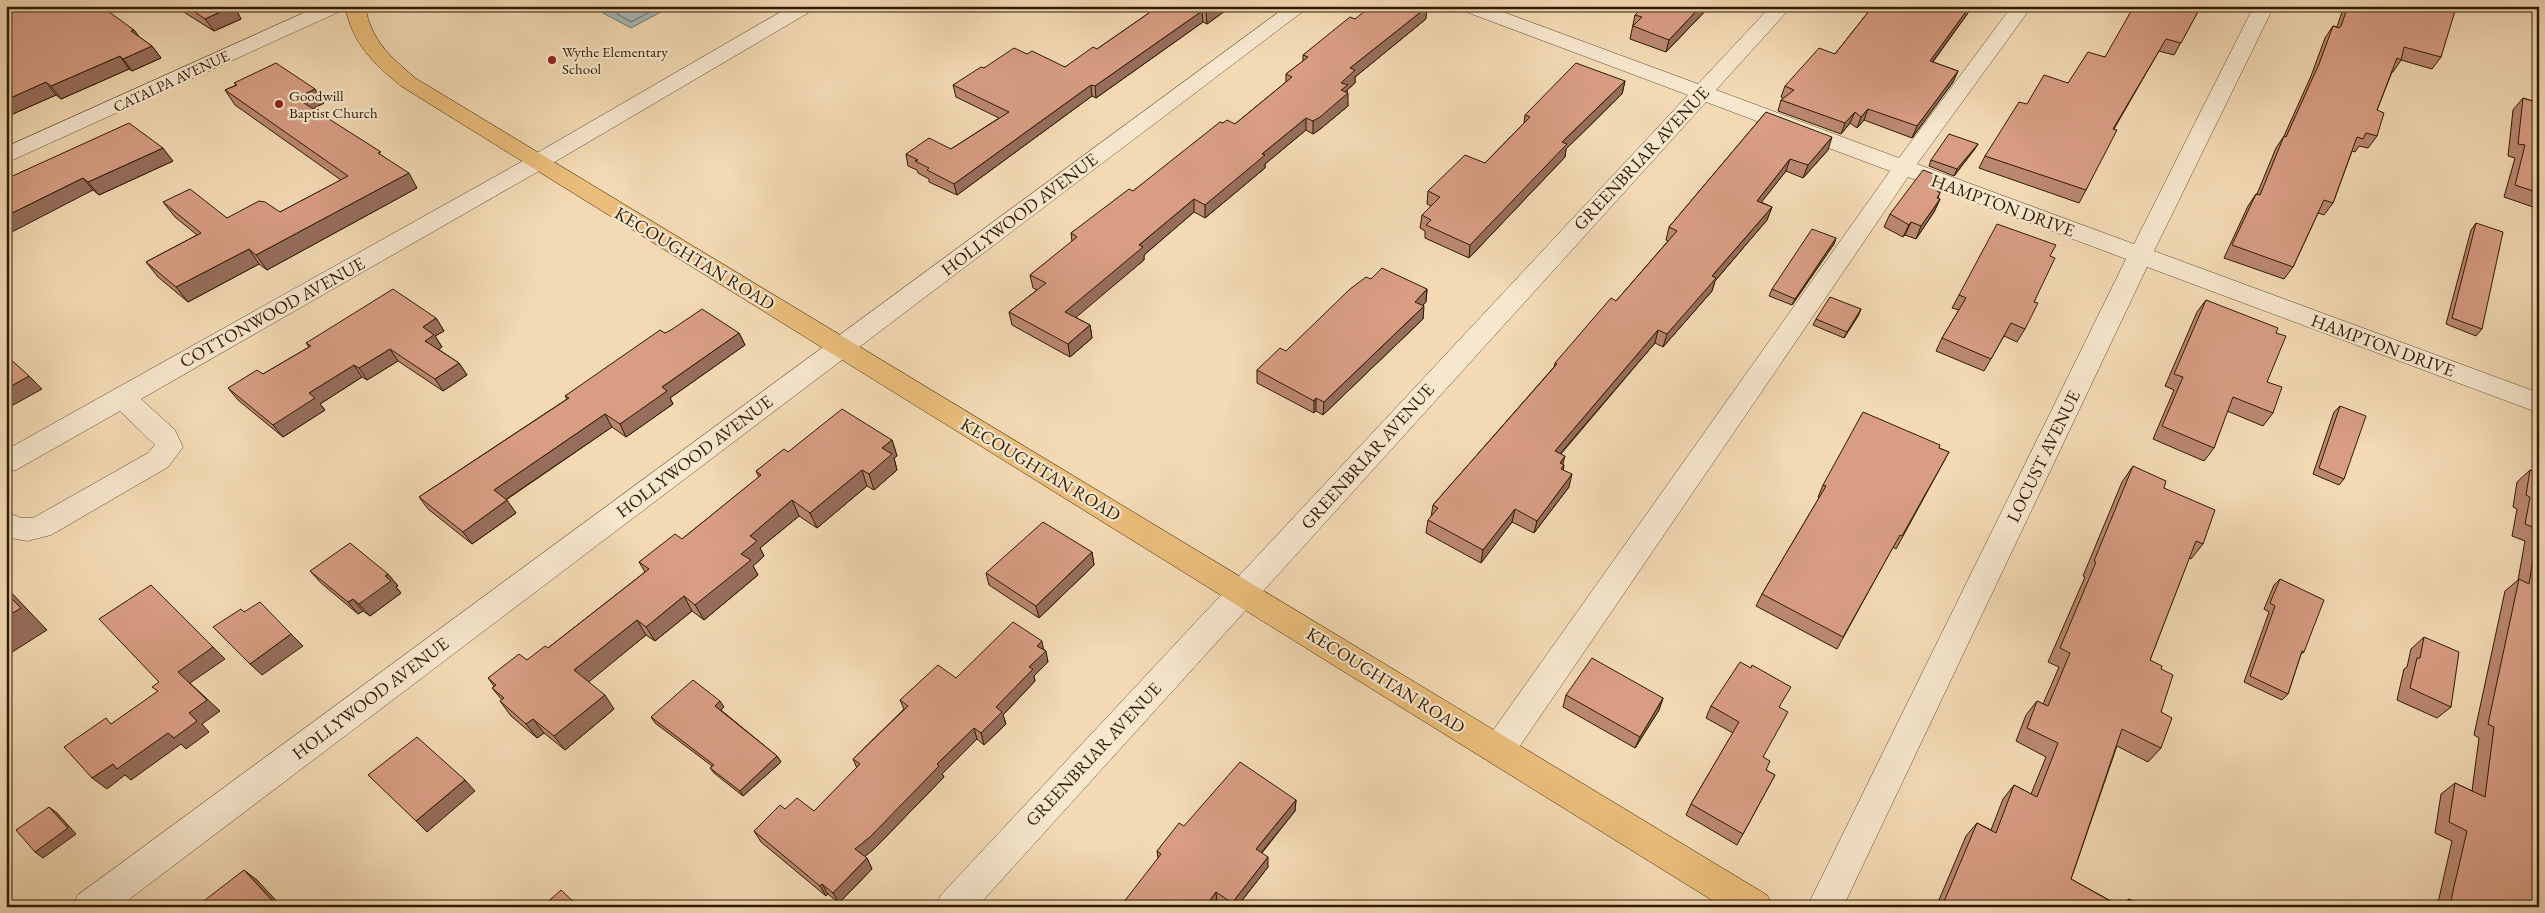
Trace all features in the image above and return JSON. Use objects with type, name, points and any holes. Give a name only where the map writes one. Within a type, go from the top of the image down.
[{"type":"main road","name":"KECOUGHTAN ROAD","points":[[355,6],[357,24],[370,49],[408,82],[1755,907]]},
{"type":"street","name":"CATALPA AVENUE","points":[[6,156],[295,16],[336,6]]},
{"type":"street","name":"COTTONWOOD AVENUE","points":[[6,463],[538,162],[806,6]]},
{"type":"street","name":"HOLLYWOOD AVENUE","points":[[90,907],[1300,6]]},
{"type":"street","name":"HAMPTON DRIVE","points":[[1468,6],[2539,403]]},
{"type":"street","name":"GREENBRIAR AVENUE","points":[[953,907],[1700,92],[1782,6]]},
{"type":"street","points":[[1499,749],[1904,168],[2022,6]]},
{"type":"street","name":"LOCUST AVENUE","points":[[1825,907],[2140,256],[2264,6]]},
{"type":"street","points":[[6,523],[14,529],[26,531],[41,527],[158,460],[169,447],[166,437],[122,397]]},
{"type":"water","points":[[617,6],[672,6],[631,28],[603,13]]},
{"type":"building","points":[[6,6],[101,6],[152,46],[123,59],[120,56],[51,86],[46,82],[6,100]]},
{"type":"building","points":[[186,6],[233,6],[205,19]]},
{"type":"building","points":[[1159,6],[1215,6],[1206,12],[1202,11],[1095,86],[1091,85],[954,184],[927,170],[929,168],[906,154],[929,138],[951,149],[1009,112],[953,85],[981,67],[984,68],[1014,48],[1027,54],[1032,51],[1065,67],[1093,47],[1097,49]]},
{"type":"building","points":[[1371,6],[1427,7],[1350,68],[1355,70],[1341,83],[1348,85],[1341,90],[1348,93],[1320,117],[1313,121],[1306,118],[1205,205],[1194,199],[1139,245],[1143,247],[1065,312],[1090,325],[1068,344],[1009,312],[1046,283],[1030,275],[1077,237],[1071,233],[1129,189],[1133,191],[1220,122],[1223,123],[1227,120],[1235,124],[1292,77],[1286,74],[1308,57],[1303,55],[1350,17],[1355,19]]},
{"type":"building","points":[[1644,6],[1701,6],[1669,40],[1633,26],[1642,17],[1635,15]]},
{"type":"building","points":[[1873,6],[1970,6],[1930,61],[1958,71],[1917,126],[1868,109],[1861,117],[1855,112],[1845,123],[1781,100],[1794,90],[1785,86],[1819,48],[1835,54]]},
{"type":"building","points":[[2134,6],[2201,6],[2181,43],[2166,39],[2113,129],[2117,130],[2086,190],[1985,156],[2019,102],[2027,104],[2044,75],[2068,83],[2088,52],[2105,57]]},
{"type":"building","points":[[2348,6],[2446,6],[2446,9],[2455,11],[2441,57],[2404,47],[2401,60],[2397,58],[2377,110],[2384,113],[2377,136],[2366,133],[2363,139],[2357,137],[2333,203],[2324,200],[2293,267],[2232,245],[2256,194],[2260,195],[2284,136],[2286,137],[2319,64],[2333,26],[2339,28],[2341,26]]},
{"type":"building","points":[[276,63],[315,89],[296,98],[381,152],[378,153],[409,173],[256,255],[249,249],[176,287],[146,262],[201,233],[163,202],[190,189],[227,218],[259,201],[265,202],[280,212],[348,176],[225,90],[237,85],[234,83]]},
{"type":"building","points":[[1576,63],[1625,81],[1562,142],[1567,144],[1470,245],[1426,225],[1431,220],[1422,215],[1440,197],[1428,191],[1465,155],[1485,163],[1530,117],[1525,115]]},
{"type":"building","points":[[2523,98],[2539,103],[2539,193],[2515,185],[2525,145],[2518,144]]},
{"type":"building","points":[[1766,112],[1832,137],[1808,165],[1790,159],[1757,201],[1772,207],[1712,276],[1716,278],[1667,334],[1658,330],[1555,451],[1565,456],[1560,463],[1564,465],[1561,469],[1572,474],[1537,521],[1515,509],[1483,550],[1428,520],[1438,508],[1433,505],[1557,364],[1555,363],[1611,298],[1616,301],[1677,231],[1669,227]]},
{"type":"building","points":[[129,123],[163,148],[88,182],[83,178],[6,216],[6,179]]},
{"type":"building","points":[[1949,134],[1978,144],[1957,169],[1931,160]]},
{"type":"building","points":[[1923,170],[1947,179],[1937,191],[1940,193],[1937,198],[1940,199],[1921,226],[1911,222],[1909,225],[1890,214]]},
{"type":"building","points":[[2476,223],[2503,232],[2482,329],[2452,318]]},
{"type":"building","points":[[1997,224],[2056,245],[2050,256],[2055,258],[2034,302],[2038,303],[2025,329],[2011,323],[1991,359],[1942,338],[1966,298],[1959,295]]},
{"type":"building","points":[[1812,229],[1836,238],[1795,299],[1772,289]]},
{"type":"building","points":[[1382,268],[1427,289],[1415,302],[1424,306],[1324,402],[1316,398],[1314,401],[1257,370],[1280,348],[1286,351],[1350,289],[1366,277],[1371,279]]},
{"type":"building","points":[[393,289],[436,318],[423,327],[434,335],[425,341],[459,363],[435,379],[390,349],[359,368],[354,365],[309,393],[315,398],[273,425],[228,388],[257,370],[263,374],[311,346],[306,343]]},
{"type":"building","points":[[1830,297],[1861,309],[1847,332],[1816,319]]},
{"type":"building","points":[[2206,300],[2278,328],[2276,333],[2286,336],[2267,382],[2282,387],[2273,413],[2233,397],[2214,448],[2162,426],[2183,377],[2174,374]]},
{"type":"building","points":[[702,309],[739,333],[662,387],[667,391],[620,424],[605,414],[494,490],[507,500],[463,532],[419,497],[569,398],[565,396],[660,330],[665,333],[671,330]]},
{"type":"building","points":[[6,355],[29,376],[6,389]]},
{"type":"building","points":[[2340,406],[2366,416],[2344,479],[2319,468]]},
{"type":"building","points":[[842,409],[892,440],[882,448],[892,454],[869,474],[862,470],[810,513],[792,500],[750,536],[757,541],[741,554],[751,560],[695,605],[684,596],[646,627],[637,620],[574,670],[605,695],[554,736],[533,719],[526,724],[500,701],[504,698],[492,688],[496,685],[488,678],[519,654],[527,660],[545,646],[548,648],[649,569],[639,562],[675,534],[682,539],[761,475],[756,471],[784,449],[788,452]]},
{"type":"building","points":[[1863,412],[1940,445],[1939,448],[1949,452],[1843,637],[1762,594],[1826,486],[1823,485]]},
{"type":"building","points":[[2133,466],[2166,481],[2164,488],[2215,510],[2203,544],[2196,541],[2150,660],[2162,666],[2161,669],[2173,675],[2161,712],[2172,718],[2161,748],[2122,729],[2071,879],[2121,907],[1948,907],[1943,904],[1977,823],[1996,833],[2014,785],[2037,797],[2058,743],[2027,728],[2037,701],[2048,706],[2070,653],[2060,648]]},
{"type":"building","points":[[2530,470],[2539,473],[2539,907],[2450,907],[2467,831],[2449,822],[2455,783],[2485,797],[2494,727],[2488,724],[2519,579],[2529,584],[2538,529],[2525,524],[2530,497],[2526,495]]},
{"type":"building","points":[[1043,522],[1092,552],[1036,606],[986,573]]},
{"type":"building","points":[[350,543],[388,574],[385,576],[391,581],[359,604],[353,599],[348,602],[310,571]]},
{"type":"building","points":[[2280,579],[2324,600],[2304,652],[2302,651],[2288,694],[2250,676],[2275,606],[2270,603]]},
{"type":"building","points":[[151,585],[213,647],[178,672],[207,700],[189,713],[197,721],[174,738],[168,733],[117,769],[113,764],[92,778],[64,747],[106,718],[111,724],[158,691],[152,687],[159,682],[99,619]]},
{"type":"building","points":[[6,593],[21,608],[6,617]]},
{"type":"building","points":[[260,602],[291,634],[250,664],[213,627],[241,609],[244,612]]},
{"type":"building","points":[[1013,622],[1042,641],[1037,646],[1046,651],[1029,667],[1033,669],[996,707],[1002,712],[981,733],[974,728],[937,764],[939,766],[870,837],[855,849],[867,858],[833,893],[822,884],[820,886],[754,831],[780,805],[785,809],[797,798],[814,811],[860,764],[853,759],[908,706],[900,700],[938,665],[956,678]]},
{"type":"building","points":[[2424,637],[2459,652],[2451,707],[2410,688],[2417,658],[2420,658]]},
{"type":"building","points":[[1592,658],[1663,698],[1640,737],[1566,695]]},
{"type":"building","points":[[1740,662],[1751,668],[1752,665],[1791,687],[1779,707],[1788,712],[1763,757],[1770,761],[1766,770],[1775,775],[1743,834],[1691,804],[1739,722],[1711,706]]},
{"type":"building","points":[[693,680],[720,701],[715,706],[777,756],[740,791],[710,768],[714,765],[651,717]]},
{"type":"building","points":[[417,737],[465,780],[416,821],[368,775]]},
{"type":"building","points":[[1240,762],[1296,800],[1256,849],[1268,857],[1232,903],[1216,892],[1205,907],[1120,907],[1161,854],[1157,851],[1179,823],[1184,826]]},
{"type":"building","points":[[49,807],[68,828],[35,852],[16,830]]},
{"type":"building","points":[[244,870],[278,907],[196,907]]},
{"type":"building","points":[[561,890],[579,907],[542,907]]},
{"type":"building","points":[[2129,899],[2143,907],[2126,907]]},
{"type":"place","name":"Wythe Elementary School","points":[[552,60]]},
{"type":"place","name":"Goodwill Baptist Church","points":[[279,104]]}]
